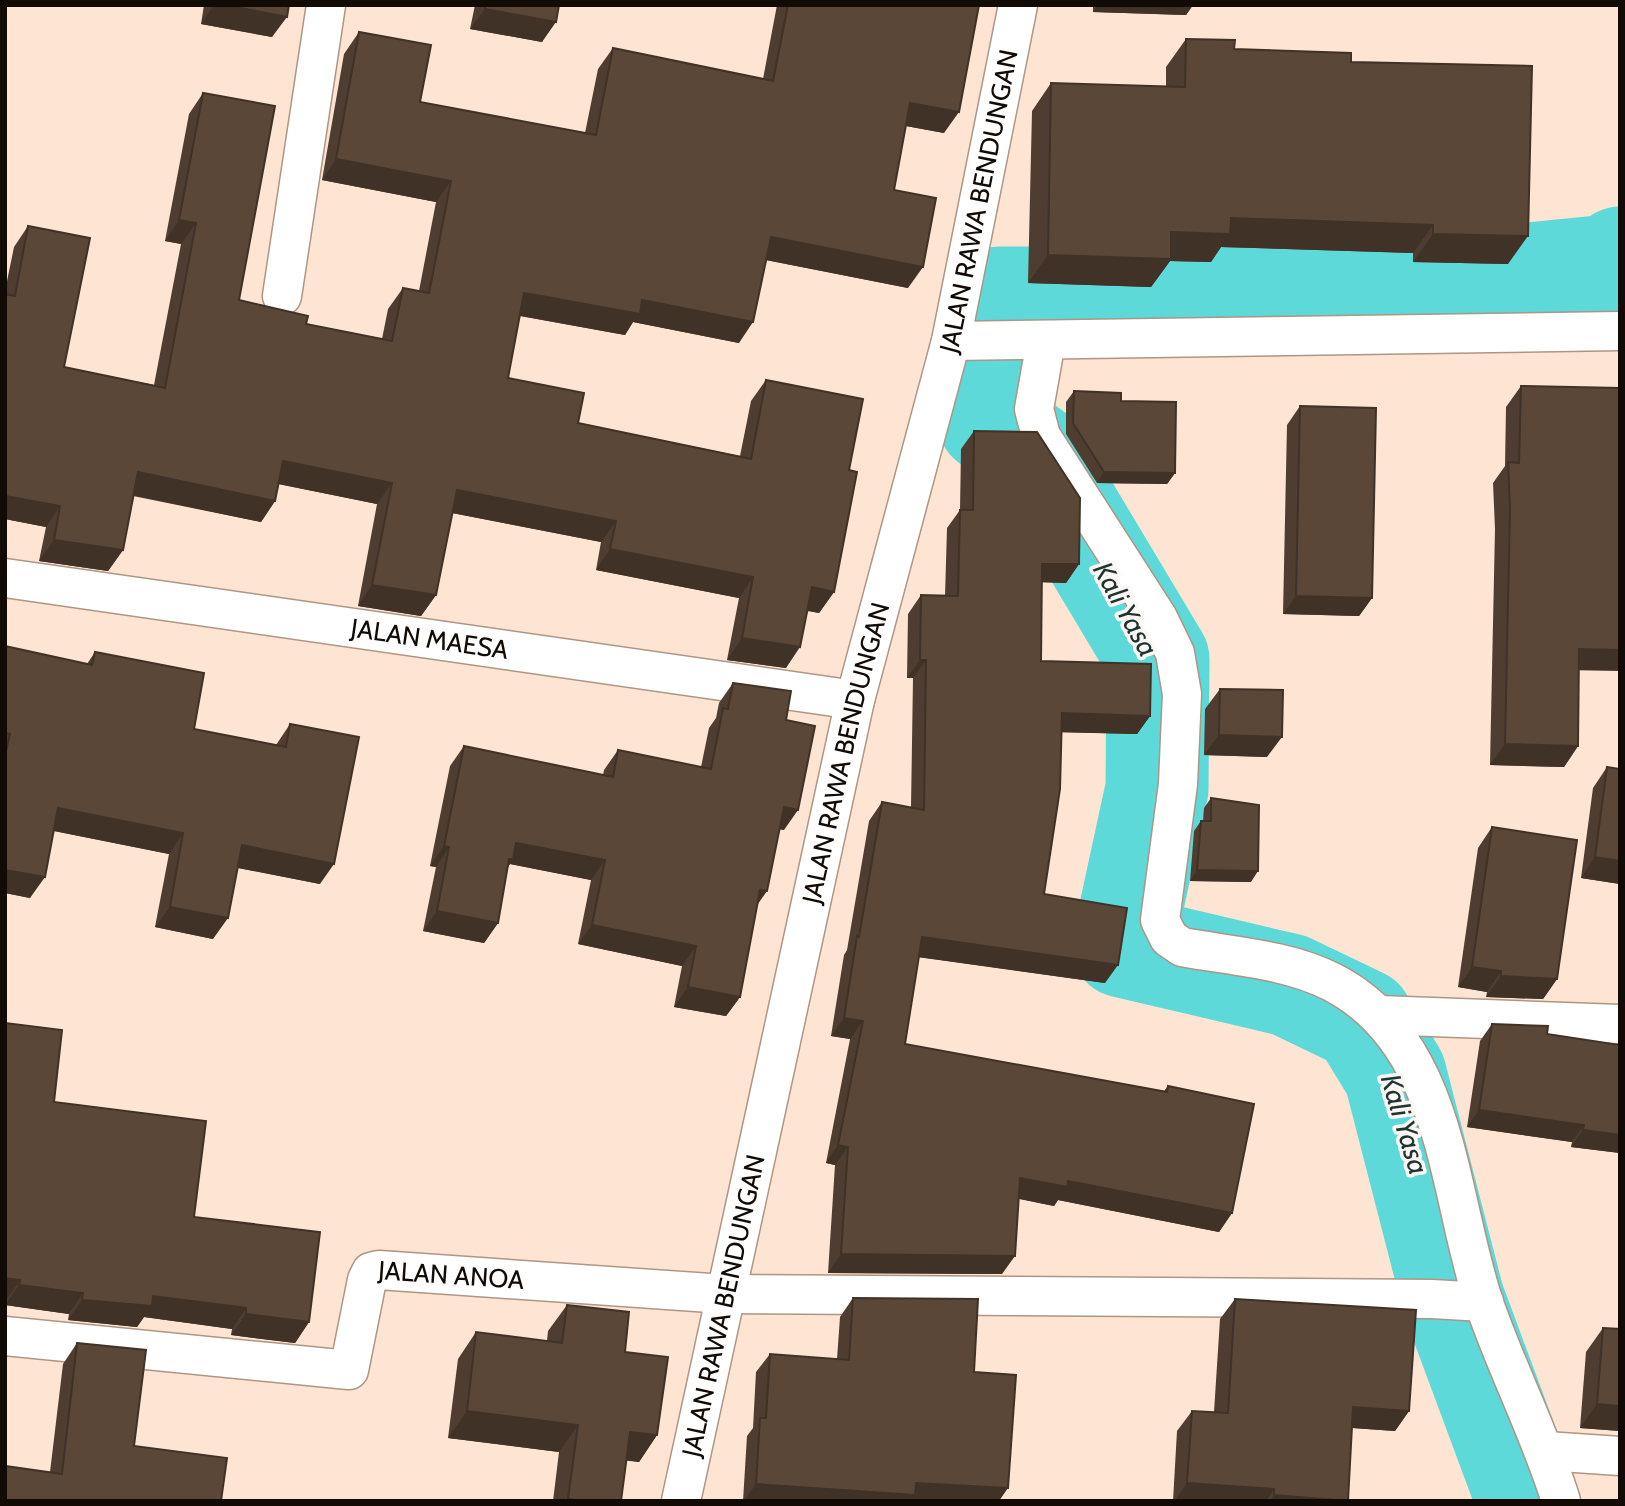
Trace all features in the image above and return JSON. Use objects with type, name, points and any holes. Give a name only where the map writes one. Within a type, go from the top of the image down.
[{"type":"street","points":[[282,296],[326,5]]},
{"type":"street","name":"JALAN RAWA BENDUNGAN","points":[[681,1501],[855,700],[968,340],[1018,5]]},
{"type":"street","points":[[968,340],[1620,331]]},
{"type":"street","points":[[1045,341],[1034,409],[1041,436],[1158,618],[1175,653],[1182,694],[1178,784],[1160,920],[1169,937],[1182,947],[1289,966],[1332,982],[1379,1015],[1408,1053],[1437,1119],[1458,1300],[1546,1451],[1561,1501]]},
{"type":"street","name":"JALAN MAESA","points":[[5,578],[855,700]]},
{"type":"street","points":[[1379,1015],[1620,1024]]},
{"type":"street","name":"JALAN ANOA","points":[[5,1336],[349,1370],[367,1280],[371,1272],[379,1270],[724,1294]]},
{"type":"street","points":[[724,1294],[1458,1300]]},
{"type":"street","points":[[1546,1451],[1620,1457]]},
{"type":"building","points":[[226,5],[289,5],[287,17]]},
{"type":"building","points":[[485,5],[559,5],[556,22],[485,9]]},
{"type":"building","points":[[788,5],[979,5],[959,112],[910,103],[894,190],[936,198],[923,267],[771,237],[753,322],[642,300],[640,314],[524,293],[508,378],[584,393],[578,423],[751,459],[766,380],[863,399],[849,470],[857,472],[834,592],[812,587],[800,647],[742,638],[753,577],[610,549],[616,521],[457,490],[436,595],[372,585],[392,483],[283,461],[275,501],[138,472],[123,550],[54,540],[60,506],[5,496],[5,294],[15,296],[28,226],[90,238],[64,367],[165,388],[196,223],[179,220],[203,93],[275,106],[239,300],[308,316],[306,324],[392,341],[403,288],[429,293],[451,181],[336,159],[359,32],[431,45],[420,102],[596,135],[613,48],[773,81]]},
{"type":"building","points":[[1186,39],[1235,40],[1234,49],[1351,53],[1351,62],[1532,66],[1528,236],[1433,234],[1433,225],[1231,218],[1230,234],[1171,232],[1171,259],[1048,255],[1051,83],[1185,87]]},
{"type":"building","points":[[1521,386],[1620,388],[1620,650],[1579,649],[1578,746],[1505,744],[1510,508],[1508,462],[1519,463]]},
{"type":"building","points":[[1074,391],[1121,393],[1121,401],[1176,402],[1175,473],[1104,472],[1073,423]]},
{"type":"building","points":[[1300,406],[1376,408],[1372,598],[1296,596]]},
{"type":"building","points":[[974,431],[1037,432],[1080,498],[1079,564],[1042,564],[1041,661],[1151,664],[1150,716],[1062,713],[1060,789],[1044,894],[1127,908],[1118,965],[922,937],[905,1044],[1167,1092],[1168,1086],[1254,1104],[1232,1213],[1068,1181],[1067,1187],[1020,1178],[1015,1256],[841,1254],[848,1147],[838,1145],[863,1021],[844,1018],[857,936],[859,937],[882,802],[924,810],[926,660],[920,660],[921,595],[958,596],[960,510],[973,510]]},
{"type":"building","points":[[5,646],[92,665],[95,652],[204,673],[194,729],[286,747],[290,724],[359,737],[334,864],[242,845],[228,918],[170,907],[183,833],[58,808],[45,877],[5,870],[5,755],[10,734],[5,733]]},
{"type":"building","points":[[733,683],[791,691],[786,720],[815,726],[798,810],[784,807],[767,891],[760,890],[740,997],[688,987],[696,946],[592,925],[605,860],[516,843],[513,859],[509,859],[498,923],[437,911],[449,847],[444,846],[464,746],[613,777],[618,750],[711,769],[723,708],[728,709]]},
{"type":"building","points":[[1220,689],[1283,690],[1282,737],[1219,735]]},
{"type":"building","points":[[1607,767],[1620,769],[1620,861],[1595,857]]},
{"type":"building","points":[[1211,798],[1259,805],[1258,871],[1197,870],[1201,821],[1211,821]]},
{"type":"building","points":[[1492,827],[1577,840],[1557,979],[1501,976],[1501,971],[1472,967]]},
{"type":"building","points":[[5,1023],[62,1030],[54,1102],[206,1121],[194,1217],[320,1232],[309,1322],[246,1314],[246,1308],[153,1296],[152,1306],[82,1300],[83,1293],[19,1285],[20,1280],[5,1278]]},
{"type":"building","points":[[1492,1024],[1548,1026],[1547,1034],[1620,1045],[1620,1135],[1583,1130],[1584,1125],[1479,1110]]},
{"type":"building","points":[[853,1298],[978,1299],[974,1372],[1016,1375],[1008,1488],[916,1483],[915,1495],[756,1484],[760,1418],[766,1418],[770,1354],[849,1360]]},
{"type":"building","points":[[1235,1299],[1416,1310],[1409,1411],[1353,1407],[1348,1501],[1274,1495],[1274,1489],[1187,1483],[1192,1411],[1228,1413]]},
{"type":"building","points":[[567,1305],[629,1312],[625,1352],[668,1357],[657,1435],[630,1432],[621,1501],[568,1499],[578,1425],[467,1411],[476,1332],[562,1343]]},
{"type":"building","points":[[1603,1328],[1620,1329],[1620,1406],[1597,1404]]},
{"type":"building","points":[[77,1343],[146,1350],[134,1446],[227,1458],[221,1501],[5,1501],[5,1466],[62,1474]]},
{"type":"waterway","name":"Kali Yasa","points":[[1528,1501],[1453,1299],[1395,1074],[1362,1020],[1289,985],[1123,946],[1157,789],[1158,659],[1036,455],[989,421],[1000,298],[1287,298],[1609,266],[1620,258]]}]
